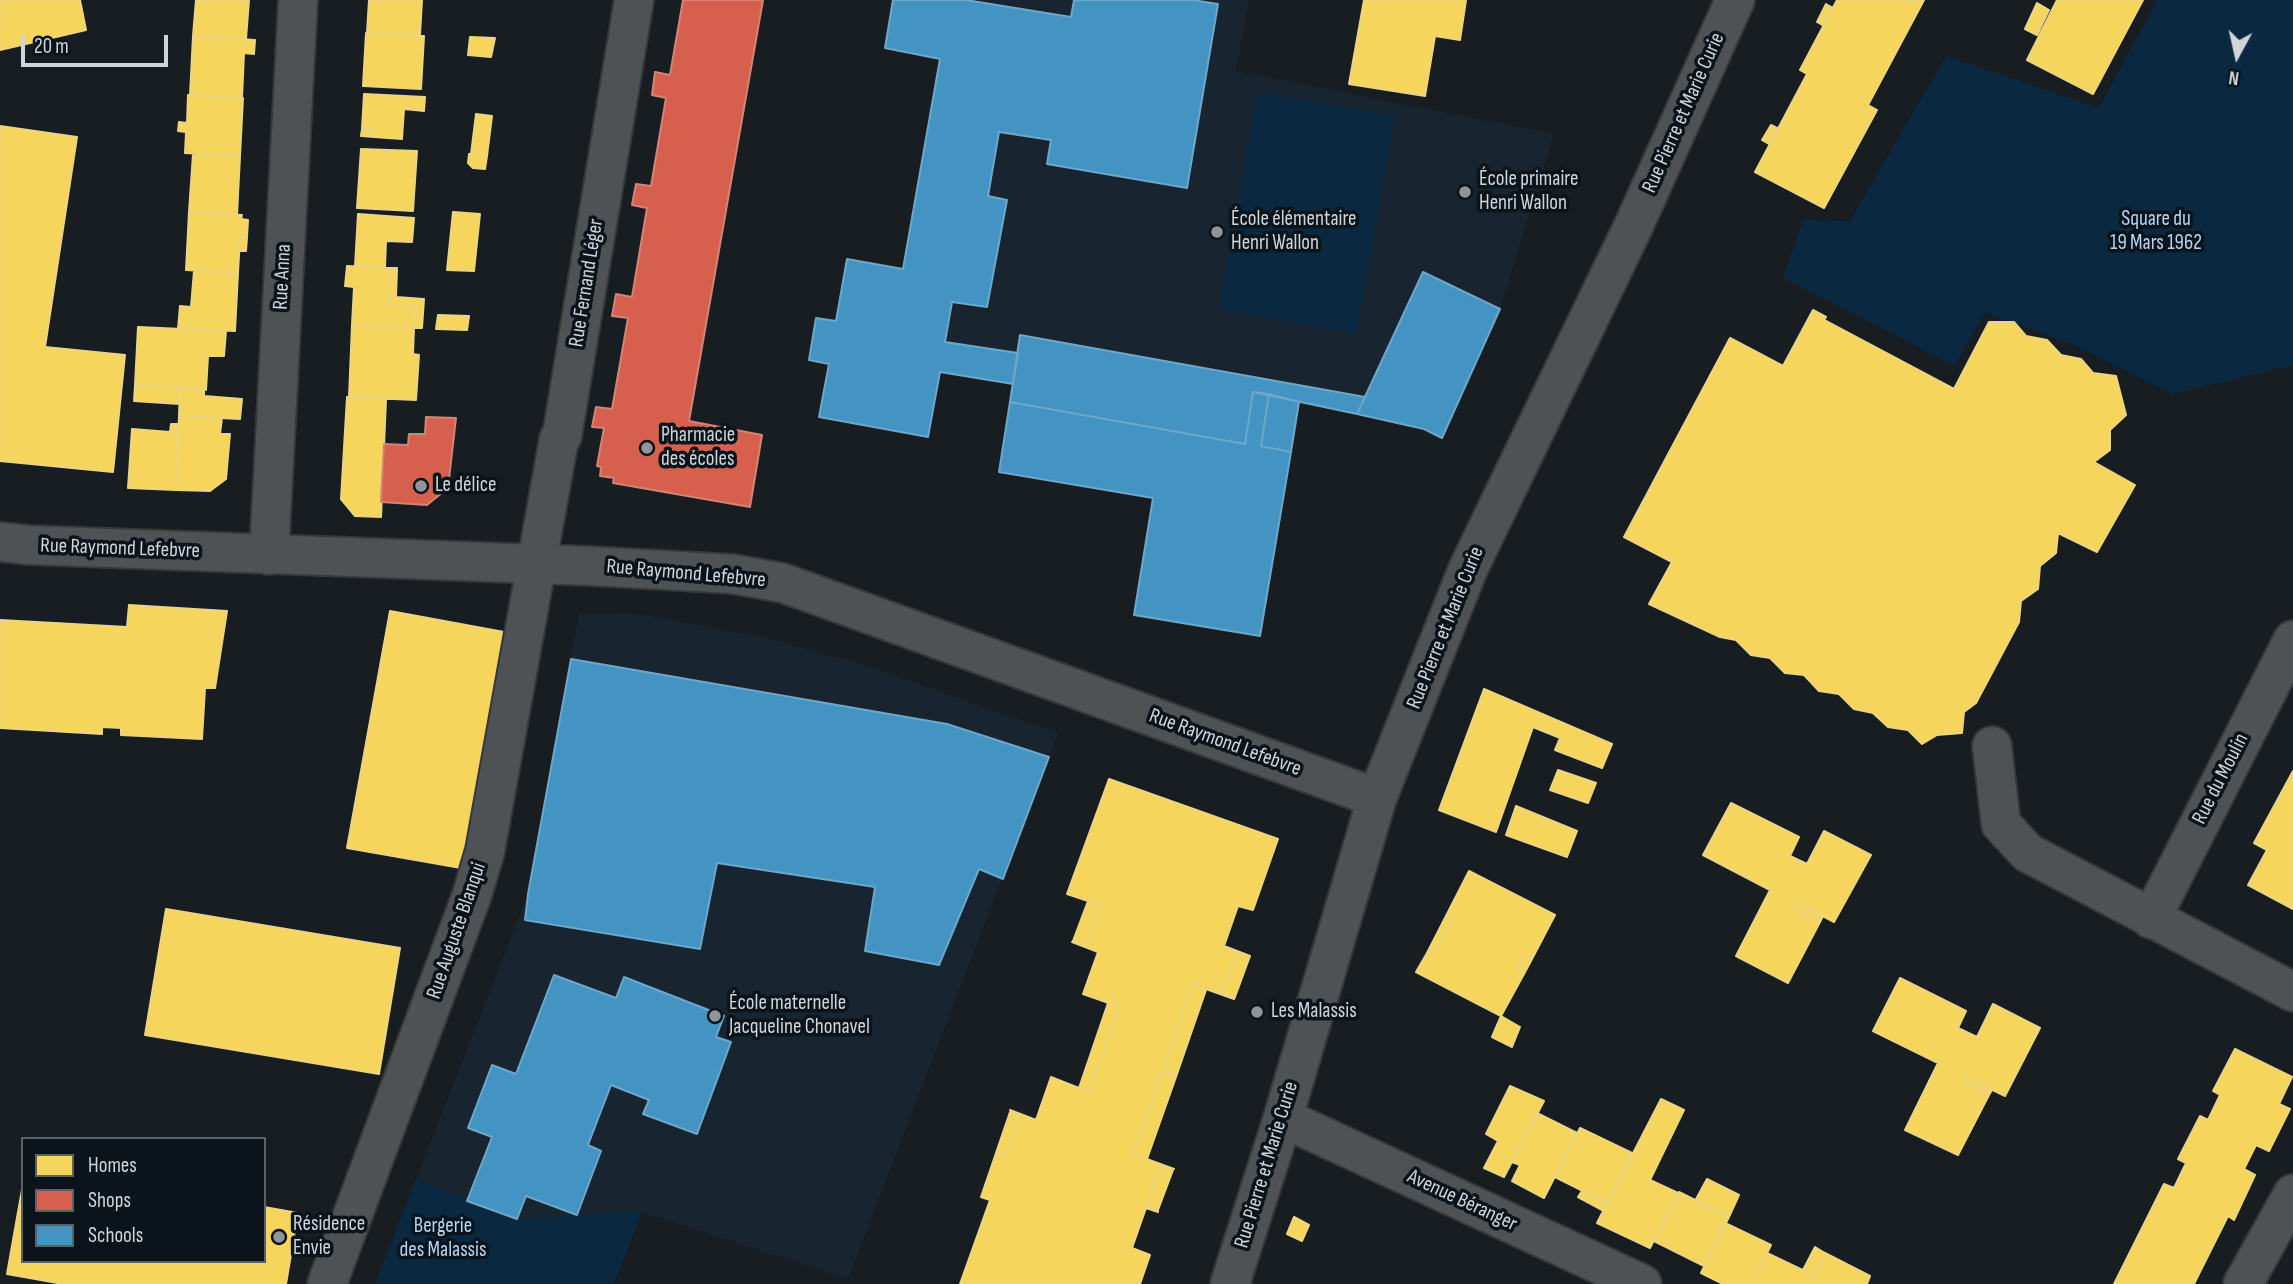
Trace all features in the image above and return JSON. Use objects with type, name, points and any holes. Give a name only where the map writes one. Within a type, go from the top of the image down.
[{"type":"street","name":"Rue Anna","points":[[269,555],[298,0]]},
{"type":"street","name":"Rue Fernand Léger","points":[[537,564],[559,439],[562,436],[634,0]]},
{"type":"street","name":"Rue Pierre et Marie Curie","points":[[1230,1284],[1283,1118],[1377,799],[1468,569],[1634,225],[1735,0]]},
{"type":"street","name":"Rue Raymond Lefebvre","points":[[0,541],[29,545],[733,574],[783,583],[1377,799]]},
{"type":"street","name":"Rue Auguste Blanqui","points":[[327,1284],[485,850],[537,564]]},
{"type":"street","name":"Rue du Moulin","points":[[2151,919],[2293,640]]},
{"type":"street","points":[[1992,746],[2001,824],[2028,853],[2293,992]]},
{"type":"street","name":"Avenue Béranger","points":[[1283,1118],[1642,1284]]},
{"type":"street","points":[[2243,1284],[2293,1194]]},
{"type":"shaded area","name":"École élémentaire Henri Wallon","points":[[893,0],[1249,0],[1236,71],[1554,134],[1500,309],[1442,438],[1424,429],[1269,394],[1013,384],[940,372],[928,437],[819,417],[829,364],[809,360],[816,318],[836,321],[847,259],[903,269],[940,59]]},
{"type":"shaded area","name":"École maternelle Jacqueline Chonavel","points":[[579,613],[639,614],[771,639],[861,664],[1058,733],[848,1279],[642,1212],[614,1284],[375,1284],[528,894]]},
{"type":"green space","name":"Square du 19 Mars 1962","points":[[2157,0],[2293,0],[2293,365],[2172,394],[2072,344],[1985,312],[1955,366],[1783,278],[1803,220],[1850,221],[1946,56],[2099,108]]},
{"type":"green space","points":[[1257,92],[1395,116],[1356,334],[1219,309]]},
{"type":"green space","name":"Bergerie des Malassis","points":[[416,1179],[517,1219],[642,1211],[614,1284],[375,1284]]},
{"type":"building: Homes","points":[[0,0],[80,0],[86,30],[0,50]]},
{"type":"building: Homes","points":[[196,0],[249,0],[246,39],[193,36]]},
{"type":"building: Homes","points":[[369,0],[422,0],[420,35],[367,33]]},
{"type":"building: Homes","points":[[1364,0],[1466,0],[1460,40],[1435,36],[1425,96],[1349,84]]},
{"type":"building: Homes","points":[[1837,0],[1924,0],[1868,105],[1877,110],[1824,208],[1755,172],[1807,74],[1800,70]]},
{"type":"building: Homes","points":[[2057,0],[2143,0],[2093,94],[2027,60]]},
{"type":"building: Homes","points":[[2037,3],[2049,10],[2037,35],[2025,29]]},
{"type":"building: Homes","points":[[1826,4],[1833,8],[1824,26],[1817,22]]},
{"type":"building: Homes","points":[[366,33],[424,36],[421,89],[363,86]]},
{"type":"building: Homes","points":[[193,36],[255,40],[254,54],[244,53],[242,98],[190,95]]},
{"type":"building: Homes","points":[[470,37],[495,38],[491,57],[468,55]]},
{"type":"building: Homes","points":[[364,94],[425,97],[424,111],[404,109],[402,139],[374,137],[375,130],[362,129]]},
{"type":"building: Homes","points":[[188,95],[243,98],[240,156],[185,153],[186,132],[178,131],[179,122],[187,123]]},
{"type":"building: Homes","points":[[476,114],[492,116],[487,156],[471,154]]},
{"type":"building: Homes","points":[[1771,125],[1777,128],[1769,144],[1762,140]]},
{"type":"building: Homes","points":[[0,126],[77,137],[45,347],[125,355],[113,472],[0,461]]},
{"type":"building: Homes","points":[[362,129],[375,130],[374,137],[361,136]]},
{"type":"building: Homes","points":[[361,149],[417,151],[413,211],[357,208]]},
{"type":"building: Homes","points":[[193,154],[240,156],[237,215],[189,212]]},
{"type":"building: Homes","points":[[469,154],[487,156],[485,169],[473,168],[468,163]]},
{"type":"building: Homes","points":[[189,212],[242,215],[241,219],[248,220],[247,237],[240,237],[238,273],[186,270]]},
{"type":"building: Homes","points":[[453,212],[480,214],[474,271],[447,270]]},
{"type":"building: Homes","points":[[358,214],[414,218],[412,242],[386,241],[385,267],[355,266]]},
{"type":"building: Homes","points":[[240,237],[247,237],[246,251],[239,251]]},
{"type":"building: Homes","points":[[347,266],[390,268],[388,305],[416,307],[414,328],[352,325],[354,287],[345,286]]},
{"type":"building: Homes","points":[[390,268],[397,268],[396,297],[424,299],[422,328],[414,328],[416,307],[388,305]]},
{"type":"building: Homes","points":[[194,271],[238,273],[235,331],[178,329],[180,306],[191,307]]},
{"type":"building: Homes","points":[[1813,310],[1826,317],[1824,320],[1954,389],[1989,322],[2014,322],[2026,336],[2047,340],[2061,355],[2081,359],[2093,373],[2116,376],[2126,415],[2110,430],[2110,450],[2094,462],[2135,485],[2097,552],[2058,533],[2056,553],[2040,566],[2038,589],[2021,601],[2019,622],[1976,703],[1964,712],[1962,733],[1937,735],[1922,744],[1908,730],[1888,727],[1873,713],[1854,709],[1839,694],[1819,691],[1804,675],[1785,673],[1770,658],[1751,655],[1736,640],[1720,637],[1649,604],[1672,562],[1624,537],[1730,338],[1783,366]]},
{"type":"building: Homes","points":[[438,315],[469,316],[467,330],[436,329]]},
{"type":"building: Homes","points":[[352,325],[414,328],[413,354],[419,355],[416,400],[349,397]]},
{"type":"building: Homes","points":[[138,327],[226,331],[224,356],[208,356],[206,390],[135,385]]},
{"type":"building: Homes","points":[[135,385],[180,388],[180,404],[134,401]]},
{"type":"building: Homes","points":[[180,388],[204,389],[204,396],[242,399],[240,419],[179,416]]},
{"type":"building: Homes","points":[[347,397],[386,399],[381,517],[355,516],[341,499]]},
{"type":"building: Homes","points":[[179,416],[222,418],[220,434],[230,434],[226,479],[210,491],[176,490]]},
{"type":"building: Homes","points":[[171,424],[178,424],[176,490],[128,488],[132,429],[170,432]]},
{"type":"building: Homes","points":[[129,605],[227,611],[215,688],[205,688],[202,739],[121,735],[121,728],[102,727],[102,734],[0,728],[0,620],[127,627]]},
{"type":"building: Homes","points":[[390,611],[504,632],[461,868],[347,848]]},
{"type":"building: Homes","points":[[1484,689],[1612,744],[1602,768],[1555,750],[1560,738],[1533,727],[1496,832],[1439,810]]},
{"type":"building: Homes","points":[[1558,770],[1596,783],[1588,803],[1550,790]]},
{"type":"building: Homes","points":[[2293,771],[2293,909],[2248,885],[2267,850],[2254,843]]},
{"type":"building: Homes","points":[[1109,779],[1278,839],[1253,910],[1238,906],[1224,946],[1237,951],[1222,993],[1235,997],[1234,999],[1192,984],[1164,1069],[1177,1074],[1176,1077],[1162,1072],[1133,1154],[1174,1169],[1161,1166],[1147,1206],[1158,1212],[1146,1208],[1132,1248],[1150,1255],[1140,1284],[960,1284],[990,1200],[981,1197],[996,1153],[1006,1156],[1019,1115],[1010,1110],[1036,1120],[1051,1077],[1089,1092],[1120,1007],[1083,994],[1098,952],[1072,942],[1086,946],[1100,905],[1067,894]]},
{"type":"building: Homes","points":[[1731,803],[1799,837],[1790,856],[1807,864],[1824,831],[1871,855],[1834,922],[1798,903],[1794,910],[1820,922],[1788,983],[1736,956],[1770,890],[1703,855]]},
{"type":"building: Homes","points":[[1516,806],[1577,831],[1567,857],[1506,835]]},
{"type":"building: Homes","points":[[1469,871],[1555,915],[1532,959],[1524,956],[1518,970],[1524,974],[1501,1016],[1416,972],[1427,953],[1433,956],[1454,918],[1447,914]]},
{"type":"building: Homes","points":[[1088,901],[1100,905],[1086,946],[1073,941]]},
{"type":"building: Homes","points":[[1798,903],[1823,916],[1820,922],[1794,910]]},
{"type":"building: Homes","points":[[166,909],[400,948],[379,1074],[145,1035]]},
{"type":"building: Homes","points":[[1447,914],[1454,918],[1433,956],[1427,953]]},
{"type":"building: Homes","points":[[1237,951],[1250,956],[1235,997],[1222,993]]},
{"type":"building: Homes","points":[[1524,956],[1532,959],[1524,974],[1518,970]]},
{"type":"building: Homes","points":[[1900,978],[1966,1011],[1958,1028],[1977,1037],[1993,1004],[2040,1028],[2005,1096],[1966,1077],[1963,1083],[1989,1095],[1958,1155],[1905,1130],[1938,1063],[1873,1031]]},
{"type":"building: Homes","points":[[1192,984],[1206,990],[1177,1074],[1164,1069]]},
{"type":"building: Homes","points":[[1108,1003],[1120,1007],[1089,1092],[1079,1088]]},
{"type":"building: Homes","points":[[1501,1016],[1520,1027],[1512,1047],[1492,1037]]},
{"type":"building: Homes","points":[[2235,1049],[2292,1077],[2279,1104],[2290,1109],[2269,1151],[2256,1145],[2244,1169],[2255,1175],[2234,1220],[2228,1216],[2194,1284],[2114,1284],[2164,1184],[2174,1188],[2186,1163],[2178,1159],[2200,1116],[2208,1120],[2220,1095],[2213,1091]]},
{"type":"building: Homes","points":[[1162,1072],[1176,1077],[1147,1159],[1133,1154]]},
{"type":"building: Homes","points":[[1966,1077],[1992,1090],[1989,1095],[1963,1083]]},
{"type":"building: Homes","points":[[1510,1086],[1544,1101],[1504,1177],[1484,1168],[1498,1141],[1486,1134]]},
{"type":"building: Homes","points":[[1661,1099],[1684,1110],[1650,1180],[1678,1193],[1650,1248],[1597,1223]]},
{"type":"building: Homes","points":[[1010,1112],[1019,1115],[1006,1156],[996,1153]]},
{"type":"building: Homes","points":[[1537,1113],[1577,1133],[1544,1198],[1512,1181],[1520,1165],[1512,1162]]},
{"type":"building: Homes","points":[[1580,1128],[1632,1153],[1607,1203],[1555,1177]]},
{"type":"building: Homes","points":[[1161,1166],[1173,1170],[1158,1210],[1147,1206]]},
{"type":"building: Homes","points":[[1707,1179],[1739,1195],[1729,1217],[1695,1201]]},
{"type":"building: Homes","points":[[1582,1191],[1607,1203],[1604,1211],[1578,1197]]},
{"type":"building: Homes","points":[[1679,1192],[1729,1217],[1704,1266],[1654,1241]]},
{"type":"building: Homes","name":"Résidence Envie","points":[[21,1195],[21,1263],[266,1263],[266,1207],[298,1213],[286,1284],[63,1284],[7,1274]]},
{"type":"building: Homes","points":[[1294,1217],[1309,1225],[1302,1241],[1287,1234]]},
{"type":"building: Homes","points":[[1725,1223],[1771,1245],[1752,1284],[1723,1284],[1701,1273]]},
{"type":"building: Homes","points":[[1815,1247],[1825,1253],[1815,1276],[1803,1270]]},
{"type":"building: Homes","points":[[1767,1253],[1815,1276],[1811,1284],[1752,1284]]},
{"type":"building: Homes","points":[[1825,1253],[1870,1276],[1867,1284],[1811,1284]]},
{"type":"building: Shops","points":[[683,0],[763,0],[689,421],[762,435],[750,507],[613,483],[614,478],[600,476],[601,467],[597,466],[604,428],[592,427],[596,407],[612,409],[628,318],[612,316],[616,294],[632,297],[647,208],[632,205],[636,184],[651,186],[666,98],[652,95],[655,72],[670,75]]},
{"type":"building: Shops","points":[[426,417],[456,418],[448,488],[427,505],[381,502],[384,444],[408,445],[409,434],[425,434]]},
{"type":"building: Schools","points":[[893,0],[966,0],[1071,17],[1074,0],[1192,0],[1218,4],[1187,188],[1047,164],[1051,140],[999,132],[988,196],[1007,200],[987,307],[952,302],[945,342],[1018,353],[1013,384],[940,372],[928,437],[819,417],[829,364],[809,360],[816,318],[836,321],[847,259],[903,269],[940,59],[885,48]]},
{"type":"building: Schools","points":[[1423,272],[1500,309],[1442,438],[1424,429],[1357,414]]},
{"type":"building: Schools","points":[[1020,335],[1365,397],[1357,414],[1253,392],[1245,444],[1010,402]]},
{"type":"building: Schools","points":[[1253,392],[1269,394],[1261,446],[1291,452],[1260,636],[1134,615],[1153,498],[999,472],[1010,402],[1245,444]]},
{"type":"building: Schools","points":[[1269,394],[1299,402],[1291,452],[1261,446]]},
{"type":"building: Schools","points":[[571,659],[947,724],[1049,757],[1003,879],[979,869],[939,965],[865,951],[875,887],[717,863],[700,949],[525,920]]},
{"type":"building: Schools","points":[[554,975],[616,998],[624,977],[724,1016],[716,1037],[731,1042],[697,1134],[643,1114],[649,1100],[611,1085],[588,1145],[601,1151],[577,1215],[526,1196],[517,1219],[467,1201],[492,1137],[468,1128],[492,1065],[516,1074]]},
{"type":"place","name":"École primaire Henri Wallon","points":[[1465,192]]},
{"type":"place","name":"École élémentaire Henri Wallon","points":[[1217,232]]},
{"type":"place","name":"Pharmacie des écoles","points":[[647,448]]},
{"type":"place","name":"Le délice","points":[[421,486]]},
{"type":"place","name":"Les Malassis","points":[[1257,1012]]},
{"type":"place","name":"École maternelle Jacqueline Chonavel","points":[[715,1016]]},
{"type":"place","name":"Résidence Envie","points":[[279,1237]]}]
